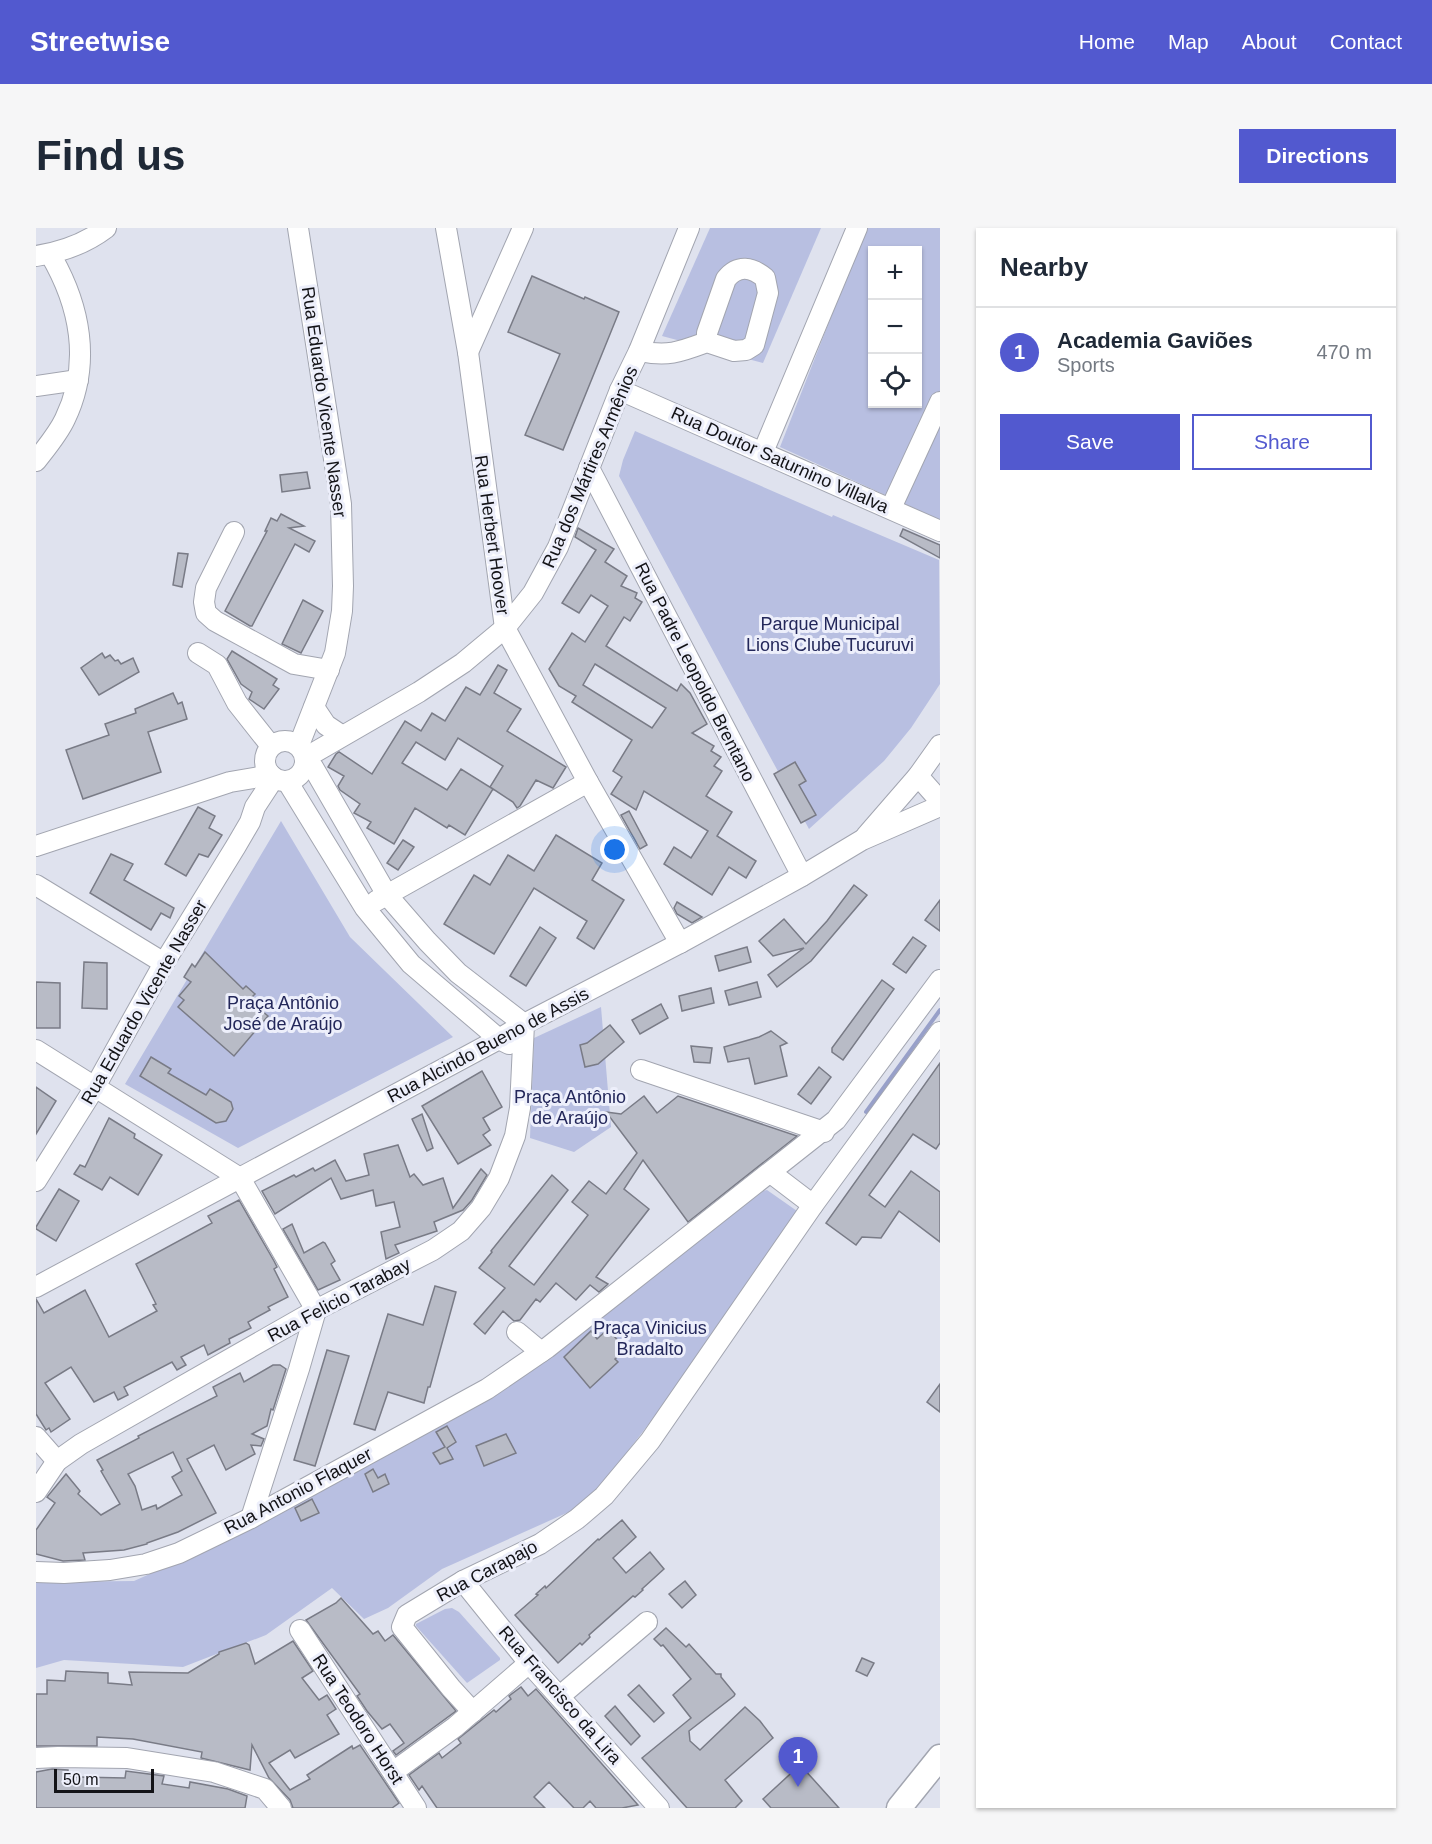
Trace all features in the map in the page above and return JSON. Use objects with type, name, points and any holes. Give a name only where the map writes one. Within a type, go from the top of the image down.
[{"type":"main road","points":[[899,1808],[940,1757]]},
{"type":"street","points":[[36,461],[64,420],[73,400],[78,380],[80,346],[77,316],[65,283],[43,255],[79,244],[106,228]]},
{"type":"street","name":"Rua Eduardo Vicente Nasser","points":[[36,1181],[95,1087],[164,963],[286,761],[314,707],[335,653],[342,611],[341,504],[298,228]]},
{"type":"street","name":"Rua Herbert Hoover","points":[[446,228],[468,352],[505,628],[588,782],[680,943]]},
{"type":"street","points":[[468,352],[523,228]]},
{"type":"street","name":"Rua dos Mártires Armênios","points":[[232,781],[286,761],[346,732],[427,687],[463,663],[505,628],[533,593],[558,548],[620,390],[639,351],[689,228]]},
{"type":"street","points":[[764,452],[857,228]]},
{"type":"street","points":[[639,351],[653,354],[677,354],[707,342]]},
{"type":"street","points":[[36,386],[78,380]]},
{"type":"street","name":"Rua Doutor Saturnino Villalva","points":[[620,390],[940,531]]},
{"type":"street","points":[[891,508],[940,402]]},
{"type":"street","name":"Rua Padre Leopoldo Brentano","points":[[589,468],[802,876]]},
{"type":"street","points":[[234,532],[206,588],[204,602],[206,613],[215,621],[294,664],[327,676]]},
{"type":"street","points":[[198,653],[217,665],[237,703],[286,761],[365,908],[411,964],[499,1039],[521,1051]]},
{"type":"street","name":"Rua Eduardo Vicente Nasser","points":[[286,761],[327,676]]},
{"type":"street","points":[[314,707],[326,725],[346,732]]},
{"type":"street","points":[[862,840],[918,776],[940,745]]},
{"type":"street","points":[[286,761],[313,767],[387,895],[427,941],[458,973],[524,1024]]},
{"type":"street","points":[[918,776],[940,801]]},
{"type":"street","points":[[36,846],[232,781],[250,793],[253,805],[250,819]]},
{"type":"street","points":[[365,908],[588,782]]},
{"type":"street","name":"Rua Alcindo Bueno de Assis","points":[[36,1287],[524,1024],[680,943],[862,840],[940,806]]},
{"type":"street","points":[[36,885],[164,963]]},
{"type":"street","name":"Rua Antonio Flaquer","points":[[36,1572],[110,1570],[146,1564],[179,1553],[251,1518],[487,1389],[541,1352],[824,1132],[836,1120],[940,980]]},
{"type":"street","name":"Rua Felicio Tarabay","points":[[36,1492],[57,1461],[81,1444],[316,1310],[433,1250],[461,1231],[481,1208],[499,1178],[515,1136],[520,1108],[524,1024]]},
{"type":"street","name":"Rua Carapajo","points":[[473,1712],[402,1628],[407,1615],[463,1581],[540,1544],[577,1519],[604,1496],[650,1441],[813,1205],[940,1032]]},
{"type":"street","points":[[36,1050],[240,1178],[316,1310],[251,1518]]},
{"type":"street","points":[[641,1070],[824,1132]]},
{"type":"street","points":[[771,1173],[813,1205]]},
{"type":"street","points":[[516,1332],[541,1352]]},
{"type":"street","points":[[36,1437],[57,1461]]},
{"type":"street","name":"Rua Francisco da Lira","points":[[463,1581],[530,1663],[659,1808]]},
{"type":"street","points":[[560,1696],[646,1622]]},
{"type":"street","name":"Rua Teodoro Horst","points":[[300,1630],[393,1772],[413,1807]]},
{"type":"street","points":[[393,1772],[473,1712],[530,1663]]},
{"type":"street","points":[[36,1758],[127,1758],[214,1772],[265,1789],[281,1808]]},
{"type":"green space","points":[[710,228],[821,228],[763,363],[662,336]]},
{"type":"green space","points":[[866,228],[940,228],[940,520],[780,447]]},
{"type":"green space","name":"Parque Municipal Lions Clube Tucuruvi","points":[[635,431],[832,517],[833,515],[939,560],[940,684],[911,728],[884,761],[809,829],[619,476]]},
{"type":"green space","name":"Praça Antônio José de Araújo","points":[[281,821],[350,937],[453,1037],[238,1148],[125,1084]]},
{"type":"green space","name":"Praça Antônio de Araújo","points":[[601,1007],[611,1127],[574,1152],[530,1138],[534,1038]]},
{"type":"green space","name":"Praça Vinicius Bradalto","points":[[767,1190],[797,1211],[797,1216],[750,1286],[654,1417],[595,1494],[571,1511],[442,1569],[388,1608],[364,1619],[332,1588],[266,1635],[183,1667],[64,1660],[36,1668],[36,1582],[134,1581],[257,1526],[577,1333]]},
{"type":"green space","points":[[452,1608],[459,1612],[500,1658],[467,1683],[416,1626],[445,1609]]},
{"type":"building","points":[[532,276],[619,312],[563,450],[525,435],[560,354],[508,332]]},
{"type":"building","points":[[307,472],[310,488],[282,492],[280,475]]},
{"type":"building","points":[[281,514],[304,526],[289,528],[315,541],[309,552],[295,544],[250,626],[225,611],[267,531],[265,531],[271,518],[277,521]]},
{"type":"building","points":[[578,528],[614,549],[605,562],[627,576],[621,586],[637,593],[635,598],[642,602],[630,621],[624,617],[606,646],[677,691],[681,684],[690,693],[707,724],[692,733],[714,746],[711,751],[721,757],[714,766],[722,771],[706,796],[732,812],[717,836],[756,861],[746,878],[729,867],[712,895],[664,864],[674,847],[691,858],[708,831],[644,791],[636,810],[611,794],[622,777],[613,771],[632,740],[572,702],[576,696],[559,686],[549,669],[572,633],[585,642],[608,606],[591,595],[579,613],[562,603],[596,550],[575,537]],"holes":[[[595,664],[666,708],[652,728],[583,685]]]},
{"type":"building","points":[[903,529],[940,545],[940,558],[900,536]]},
{"type":"building","points":[[178,553],[188,554],[182,587],[173,585]]},
{"type":"building","points":[[303,600],[323,611],[301,653],[282,644]]},
{"type":"building","points":[[232,651],[277,679],[273,685],[279,689],[264,709],[249,699],[252,692],[241,684],[227,659]]},
{"type":"building","points":[[102,653],[105,658],[110,655],[121,664],[133,658],[139,672],[99,695],[81,668]]},
{"type":"building","points":[[498,665],[507,670],[494,693],[521,709],[507,731],[566,767],[553,788],[536,780],[517,808],[513,802],[490,787],[503,766],[458,738],[445,760],[416,742],[402,763],[447,790],[461,769],[493,789],[465,835],[449,825],[447,828],[415,808],[394,844],[367,828],[371,822],[354,813],[360,804],[340,790],[338,786],[344,776],[328,767],[336,754],[339,752],[372,774],[405,721],[421,731],[432,713],[445,721],[466,687],[480,695]]},
{"type":"building","points":[[173,693],[178,704],[182,702],[187,719],[148,732],[161,772],[83,799],[66,750],[109,735],[105,724],[136,713],[135,709]]},
{"type":"building","points":[[795,762],[806,781],[799,785],[816,815],[801,823],[774,774]]},
{"type":"building","points":[[198,807],[215,816],[209,828],[222,835],[208,857],[199,854],[186,876],[165,864]]},
{"type":"building","points":[[629,811],[647,845],[640,849],[621,815]]},
{"type":"building","points":[[556,835],[602,863],[592,880],[624,900],[594,949],[577,938],[587,921],[534,888],[494,954],[444,924],[474,875],[490,885],[508,855],[534,871]]},
{"type":"building","points":[[403,840],[414,847],[398,870],[387,863]]},
{"type":"building","points":[[111,854],[133,864],[124,880],[174,908],[170,918],[161,913],[151,930],[90,893]]},
{"type":"building","points":[[854,885],[867,895],[811,961],[777,987],[768,975],[804,948],[773,956],[759,941],[784,919],[806,944]]},
{"type":"building","points":[[940,900],[940,931],[925,920]]},
{"type":"building","points":[[677,902],[702,917],[692,923],[677,914],[674,908]]},
{"type":"building","points":[[540,927],[556,938],[526,986],[510,976]]},
{"type":"building","points":[[913,937],[926,946],[906,973],[893,964]]},
{"type":"building","points":[[747,947],[751,962],[719,971],[715,956]]},
{"type":"building","points":[[205,952],[243,989],[246,986],[255,994],[249,1000],[268,1016],[234,1056],[178,1007],[184,1000],[179,996],[191,982],[184,977],[192,964],[195,967]]},
{"type":"building","points":[[84,962],[107,963],[107,1009],[82,1008]]},
{"type":"building","points":[[882,980],[894,989],[843,1060],[832,1052],[832,1048]]},
{"type":"building","points":[[36,982],[60,983],[60,1028],[36,1028]]},
{"type":"building","points":[[757,982],[761,997],[729,1005],[725,991]]},
{"type":"building","points":[[711,988],[714,1003],[682,1011],[679,996]]},
{"type":"building","points":[[661,1004],[668,1018],[640,1034],[632,1020]]},
{"type":"building","points":[[610,1025],[624,1042],[598,1064],[585,1067],[580,1045],[587,1043]]},
{"type":"building","points":[[771,1031],[787,1043],[780,1046],[787,1076],[755,1084],[749,1058],[728,1062],[724,1047],[759,1037]]},
{"type":"building","points":[[691,1046],[712,1048],[710,1063],[694,1062]]},
{"type":"building","points":[[151,1057],[171,1069],[168,1073],[206,1095],[210,1089],[231,1102],[233,1109],[226,1121],[216,1123],[140,1076]]},
{"type":"building","points":[[940,1063],[940,1143],[936,1149],[913,1134],[869,1195],[885,1207],[911,1171],[940,1192],[940,1242],[899,1211],[881,1238],[862,1237],[856,1245],[826,1223]]},
{"type":"building","points":[[819,1067],[831,1077],[811,1104],[798,1094]]},
{"type":"building","points":[[482,1071],[502,1107],[483,1118],[490,1130],[483,1135],[491,1145],[458,1164],[422,1106]]},
{"type":"building","points":[[36,1087],[56,1101],[36,1134]]},
{"type":"building","points":[[644,1096],[657,1113],[678,1096],[797,1136],[688,1222],[643,1160],[624,1189],[649,1209],[596,1277],[608,1284],[599,1292],[590,1285],[576,1300],[556,1283],[540,1302],[536,1299],[520,1320],[514,1321],[503,1311],[485,1334],[474,1324],[505,1288],[479,1268],[552,1175],[568,1190],[509,1266],[534,1285],[588,1215],[572,1202],[589,1181],[606,1194],[637,1153],[606,1112],[621,1114]]},
{"type":"building","points":[[422,1114],[433,1148],[427,1151],[412,1119]]},
{"type":"building","points":[[109,1118],[135,1134],[134,1138],[162,1155],[138,1195],[110,1177],[102,1190],[74,1174],[80,1165],[85,1167]]},
{"type":"building","points":[[398,1145],[410,1177],[414,1174],[423,1185],[443,1178],[453,1208],[481,1169],[487,1175],[463,1210],[434,1222],[437,1231],[395,1245],[399,1253],[386,1259],[381,1232],[400,1227],[394,1202],[376,1206],[373,1190],[341,1199],[331,1178],[275,1214],[262,1191],[294,1175],[296,1177],[313,1168],[315,1171],[335,1160],[346,1181],[369,1175],[364,1154]]},
{"type":"building","points":[[59,1189],[79,1201],[56,1241],[36,1227]]},
{"type":"building","points":[[239,1200],[274,1261],[277,1267],[274,1269],[288,1297],[268,1307],[270,1310],[248,1322],[251,1328],[229,1339],[230,1343],[208,1355],[204,1345],[181,1357],[186,1365],[177,1370],[172,1362],[124,1387],[128,1395],[118,1400],[114,1392],[94,1402],[71,1367],[45,1383],[70,1419],[51,1432],[49,1428],[46,1430],[36,1414],[36,1299],[44,1313],[85,1290],[109,1337],[157,1311],[153,1305],[156,1304],[136,1264],[212,1223],[208,1216]]},
{"type":"building","points":[[292,1224],[304,1253],[325,1243],[335,1261],[331,1264],[340,1280],[318,1290],[283,1229]]},
{"type":"building","points":[[435,1286],[456,1292],[424,1403],[388,1392],[375,1430],[354,1424],[388,1314],[423,1325]]},
{"type":"building","points":[[608,1329],[626,1350],[615,1359],[618,1362],[590,1388],[564,1357],[591,1331],[597,1339]]},
{"type":"building","points":[[327,1350],[349,1356],[315,1466],[294,1460]]},
{"type":"building","points":[[273,1365],[280,1365],[286,1369],[267,1426],[252,1434],[264,1439],[261,1446],[251,1445],[255,1454],[226,1470],[214,1445],[187,1459],[216,1513],[147,1544],[124,1550],[83,1553],[85,1560],[63,1561],[36,1554],[36,1530],[55,1503],[47,1497],[66,1474],[80,1491],[78,1494],[101,1515],[120,1504],[97,1460],[139,1438],[138,1436],[217,1396],[213,1387],[240,1373],[244,1382]],"holes":[[[173,1452],[182,1471],[172,1477],[182,1495],[157,1509],[156,1505],[142,1510],[135,1486],[128,1474]]]},
{"type":"building","points":[[940,1384],[940,1412],[927,1402]]},
{"type":"building","points":[[447,1426],[456,1442],[447,1448],[453,1459],[440,1464],[433,1453],[445,1447],[436,1432]]},
{"type":"building","points":[[506,1434],[516,1453],[484,1466],[476,1446]]},
{"type":"building","points":[[373,1469],[378,1478],[385,1474],[389,1484],[373,1492],[365,1474]]},
{"type":"building","points":[[312,1499],[319,1513],[301,1521],[295,1508]]},
{"type":"building","points":[[622,1520],[636,1537],[613,1558],[626,1573],[650,1552],[664,1569],[643,1590],[589,1635],[590,1637],[582,1645],[580,1643],[558,1663],[515,1615]]},
{"type":"building","points":[[685,1581],[696,1595],[682,1608],[669,1594]]},
{"type":"building","points":[[341,1598],[373,1634],[378,1631],[385,1641],[393,1635],[456,1711],[396,1755],[393,1751],[404,1743],[390,1724],[382,1729],[367,1711],[357,1696],[360,1694],[306,1620]]},
{"type":"building","points":[[666,1628],[686,1647],[689,1644],[716,1674],[721,1674],[735,1694],[689,1731],[690,1741],[700,1750],[745,1707],[773,1738],[725,1780],[742,1801],[735,1808],[687,1808],[642,1758],[691,1718],[673,1695],[691,1679],[663,1645],[661,1646],[654,1639]]},
{"type":"building","points":[[293,1641],[313,1671],[302,1678],[319,1700],[327,1695],[336,1709],[327,1715],[339,1734],[295,1758],[290,1750],[269,1763],[290,1790],[310,1779],[307,1775],[352,1746],[353,1749],[360,1745],[399,1803],[392,1808],[293,1808],[290,1800],[269,1778],[252,1745],[250,1770],[201,1758],[202,1752],[133,1739],[97,1737],[97,1746],[36,1746],[36,1694],[47,1694],[47,1680],[65,1681],[66,1671],[108,1673],[108,1683],[132,1685],[129,1672],[188,1673],[219,1652],[246,1643],[249,1645],[255,1664]]},
{"type":"building","points":[[862,1658],[874,1663],[867,1676],[856,1671]]},
{"type":"building","points":[[639,1685],[664,1713],[654,1722],[628,1695]]},
{"type":"building","points":[[521,1687],[528,1696],[536,1689],[638,1805],[622,1808],[596,1808],[590,1801],[583,1808],[574,1808],[549,1782],[534,1797],[545,1808],[437,1808],[422,1786],[419,1790],[409,1775],[439,1753],[442,1758],[461,1743],[458,1739],[494,1710],[496,1712],[511,1699],[509,1696]]},
{"type":"building","points":[[615,1706],[640,1736],[631,1745],[605,1716]]},
{"type":"building","points":[[800,1765],[839,1808],[771,1808],[763,1799]]},
{"type":"building","points":[[52,1769],[68,1770],[68,1777],[125,1778],[126,1771],[164,1776],[162,1784],[189,1788],[190,1782],[228,1789],[247,1796],[245,1808],[36,1808],[36,1772]]},
{"type":"waterway","points":[[866,1112],[940,1010]]},
{"type":"place","name":"Academia Gaviões","points":[[798,1787]]}]
